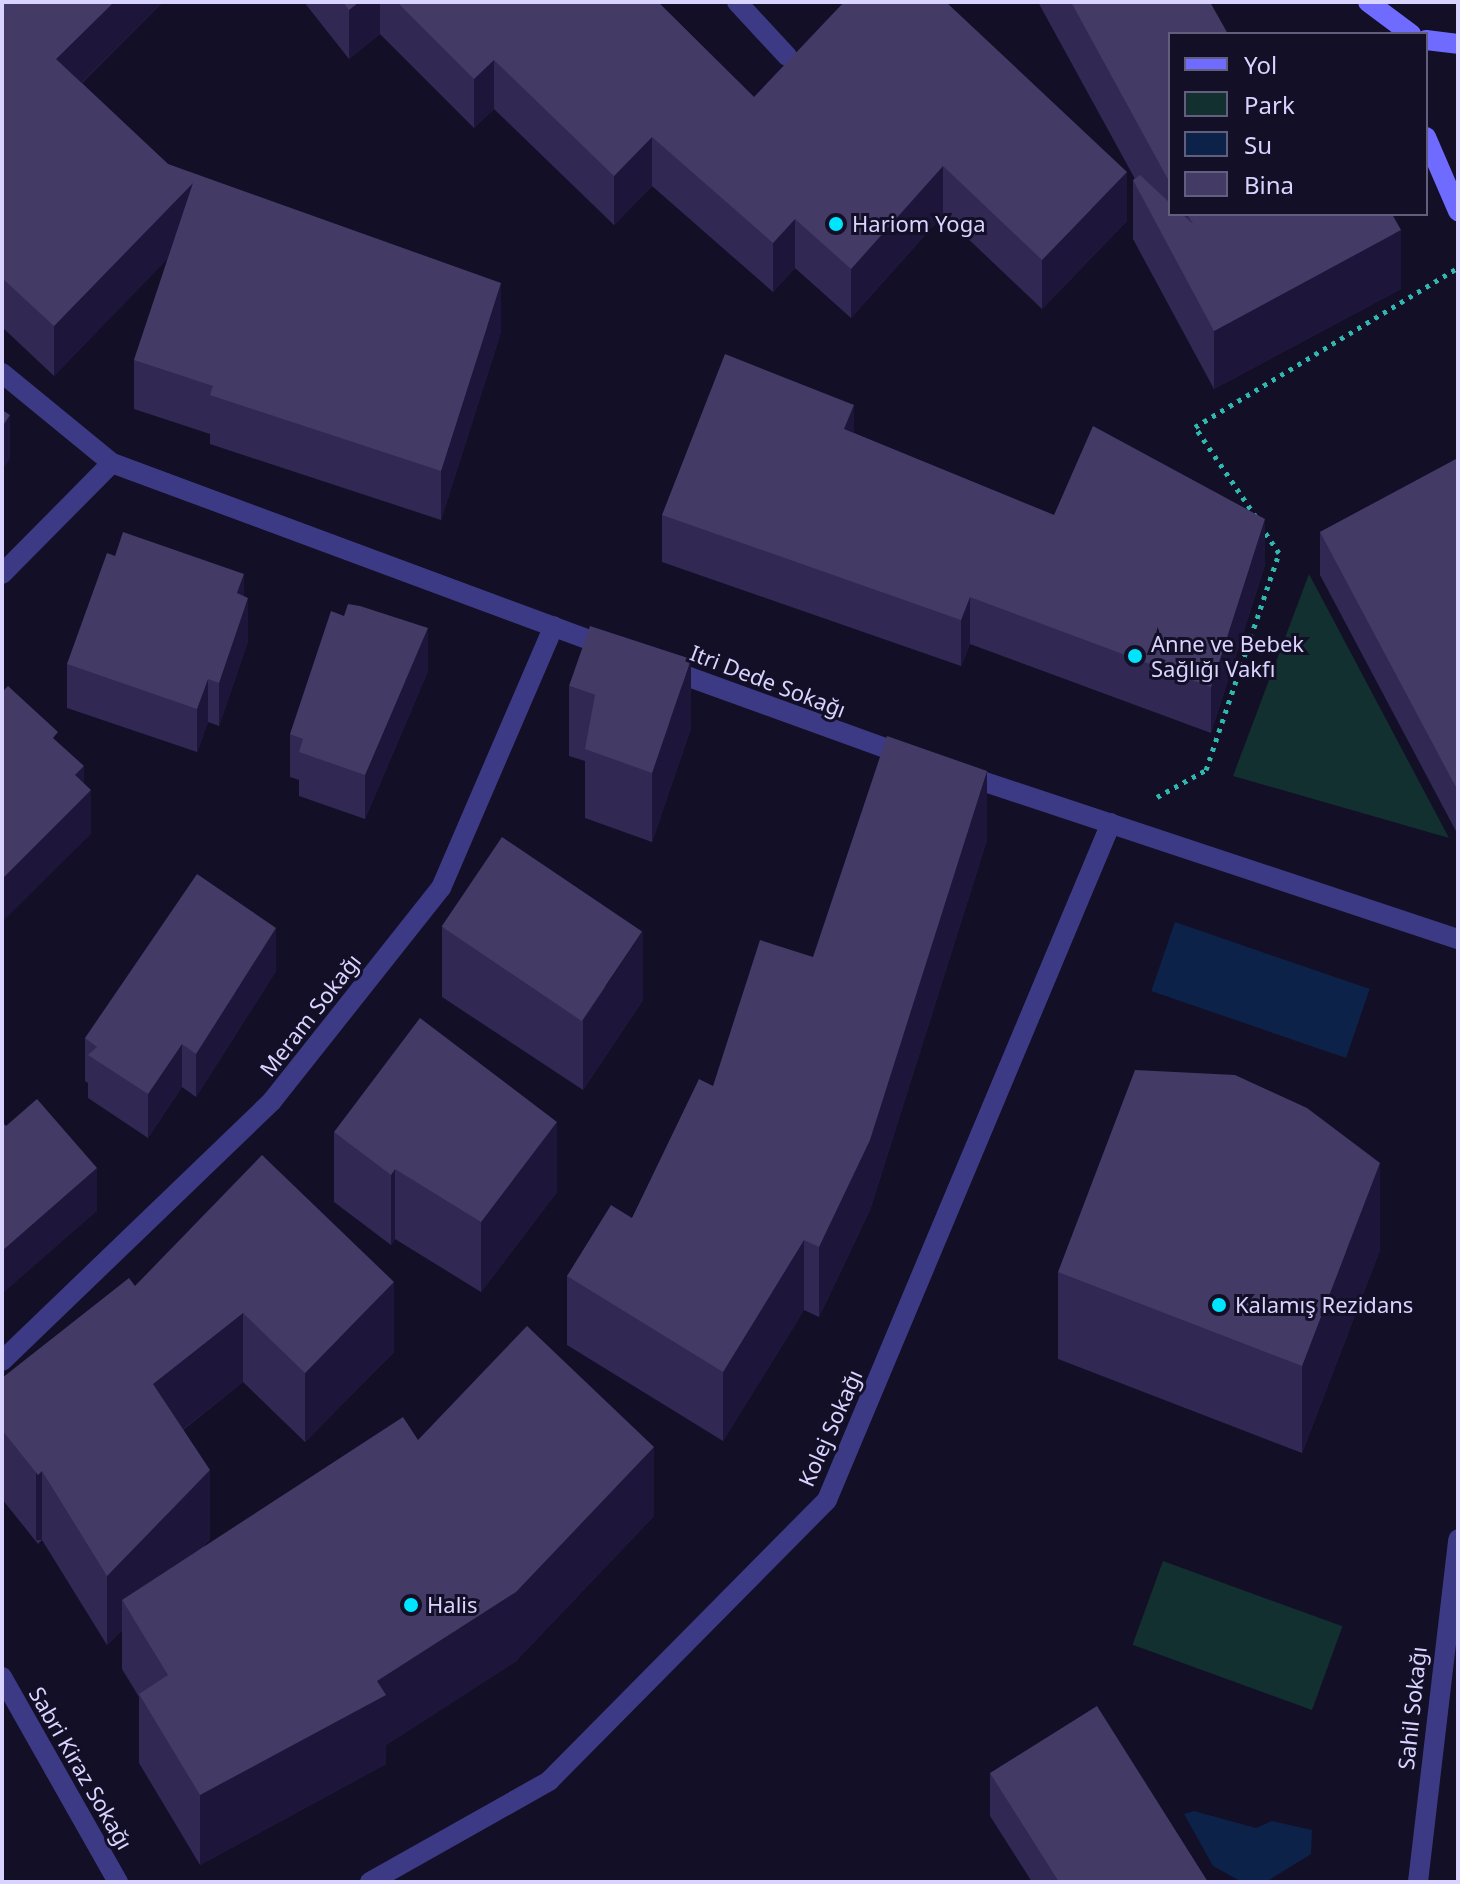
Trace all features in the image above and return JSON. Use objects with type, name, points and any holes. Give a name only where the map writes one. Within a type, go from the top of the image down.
[{"type":"street","points":[[737,2],[787,56]]},
{"type":"street","points":[[1368,2],[1381,32]]},
{"type":"street","points":[[1368,2],[1408,32]]},
{"type":"street","points":[[1428,40],[1458,44]]},
{"type":"street","points":[[1428,142],[1458,211]]},
{"type":"street","name":"Itri Dede Sokağı","points":[[2,373],[112,463],[634,656],[1111,823],[1458,939]]},
{"type":"street","points":[[2,574],[112,463]]},
{"type":"street","name":"Meram Sokağı","points":[[2,1361],[272,1101],[441,888],[554,626]]},
{"type":"street","name":"Kolej Sokağı","points":[[370,1882],[549,1781],[827,1500],[1111,823]]},
{"type":"street","name":"Sahil Sokağı","points":[[1418,1882],[1458,1539]]},
{"type":"street","name":"Sabri Kiraz Sokağı","points":[[2,1677],[118,1882]]},
{"type":"path","points":[[1111,823],[1206,770],[1279,553],[1195,427],[1458,268]]},
{"type":"green space","points":[[1309,574],[1449,838],[1233,776]]},
{"type":"green space","points":[[1163,1561],[1342,1626],[1312,1710],[1133,1645]]},
{"type":"water","points":[[1175,922],[1370,989],[1346,1058],[1151,991]]},
{"type":"water","points":[[1194,1811],[1256,1828],[1272,1821],[1312,1830],[1311,1854],[1266,1882],[1242,1882],[1213,1866],[1184,1814]]},
{"type":"building","points":[[2,2],[114,2],[56,59],[168,164],[501,283],[441,471],[210,395],[213,386],[134,360],[193,183],[54,326],[2,278]]},
{"type":"building","points":[[343,2],[359,2],[349,10]]},
{"type":"building","points":[[397,2],[658,2],[754,97],[844,2],[946,2],[1127,172],[1042,260],[943,166],[851,269],[795,219],[773,243],[652,137],[614,176],[494,60],[474,79]]},
{"type":"building","points":[[1071,2],[1210,2],[1227,32],[1168,32],[1168,179]]},
{"type":"building","points":[[1140,175],[1168,201],[1168,216],[1184,216],[1193,224],[1188,216],[1393,216],[1401,230],[1214,331],[1133,180]]},
{"type":"building","points":[[725,354],[854,405],[844,429],[1054,515],[1093,426],[1265,519],[1211,687],[970,597],[961,620],[662,515]]},
{"type":"building","points":[[2,410],[10,415],[2,427]]},
{"type":"building","points":[[1458,458],[1458,791],[1320,532]]},
{"type":"building","points":[[123,532],[244,574],[237,593],[248,598],[219,683],[208,679],[197,709],[67,664],[107,553],[115,556]]},
{"type":"building","points":[[348,604],[428,628],[365,775],[299,752],[303,739],[290,734],[331,611],[344,616]]},
{"type":"building","points":[[590,626],[691,659],[652,773],[585,749],[595,695],[569,686]]},
{"type":"building","points":[[8,686],[58,732],[53,738],[84,766],[75,775],[91,790],[2,879],[2,692]]},
{"type":"building","points":[[887,736],[987,771],[870,1140],[819,1247],[804,1240],[723,1372],[567,1276],[611,1205],[632,1218],[699,1079],[713,1086],[760,940],[813,957]]},
{"type":"building","points":[[502,837],[642,932],[582,1021],[442,927]]},
{"type":"building","points":[[197,874],[276,928],[196,1054],[182,1044],[148,1094],[88,1055],[97,1047],[85,1038]]},
{"type":"building","points":[[420,1018],[557,1122],[481,1222],[395,1169],[391,1175],[334,1132]]},
{"type":"building","points":[[1135,1070],[1235,1075],[1307,1108],[1380,1163],[1302,1366],[1058,1272]]},
{"type":"building","points":[[37,1099],[97,1168],[2,1251],[2,1122],[6,1126]]},
{"type":"building","points":[[262,1155],[394,1282],[305,1373],[243,1313],[153,1384],[210,1470],[107,1576],[42,1471],[38,1475],[2,1430],[2,1378],[129,1278],[135,1286]]},
{"type":"building","points":[[527,1326],[654,1447],[516,1592],[377,1681],[386,1695],[200,1795],[139,1694],[168,1675],[122,1600],[403,1417],[418,1440]]},
{"type":"building","points":[[1097,1706],[1208,1882],[1059,1882],[990,1773]]},
{"type":"place","name":"Hariom Yoga","points":[[836,224]]},
{"type":"place","name":"Anne ve Bebek Sağlığı Vakfı","points":[[1135,656]]},
{"type":"place","name":"Kalamış Rezidans","points":[[1219,1305]]},
{"type":"place","name":"Halis","points":[[411,1605]]}]
